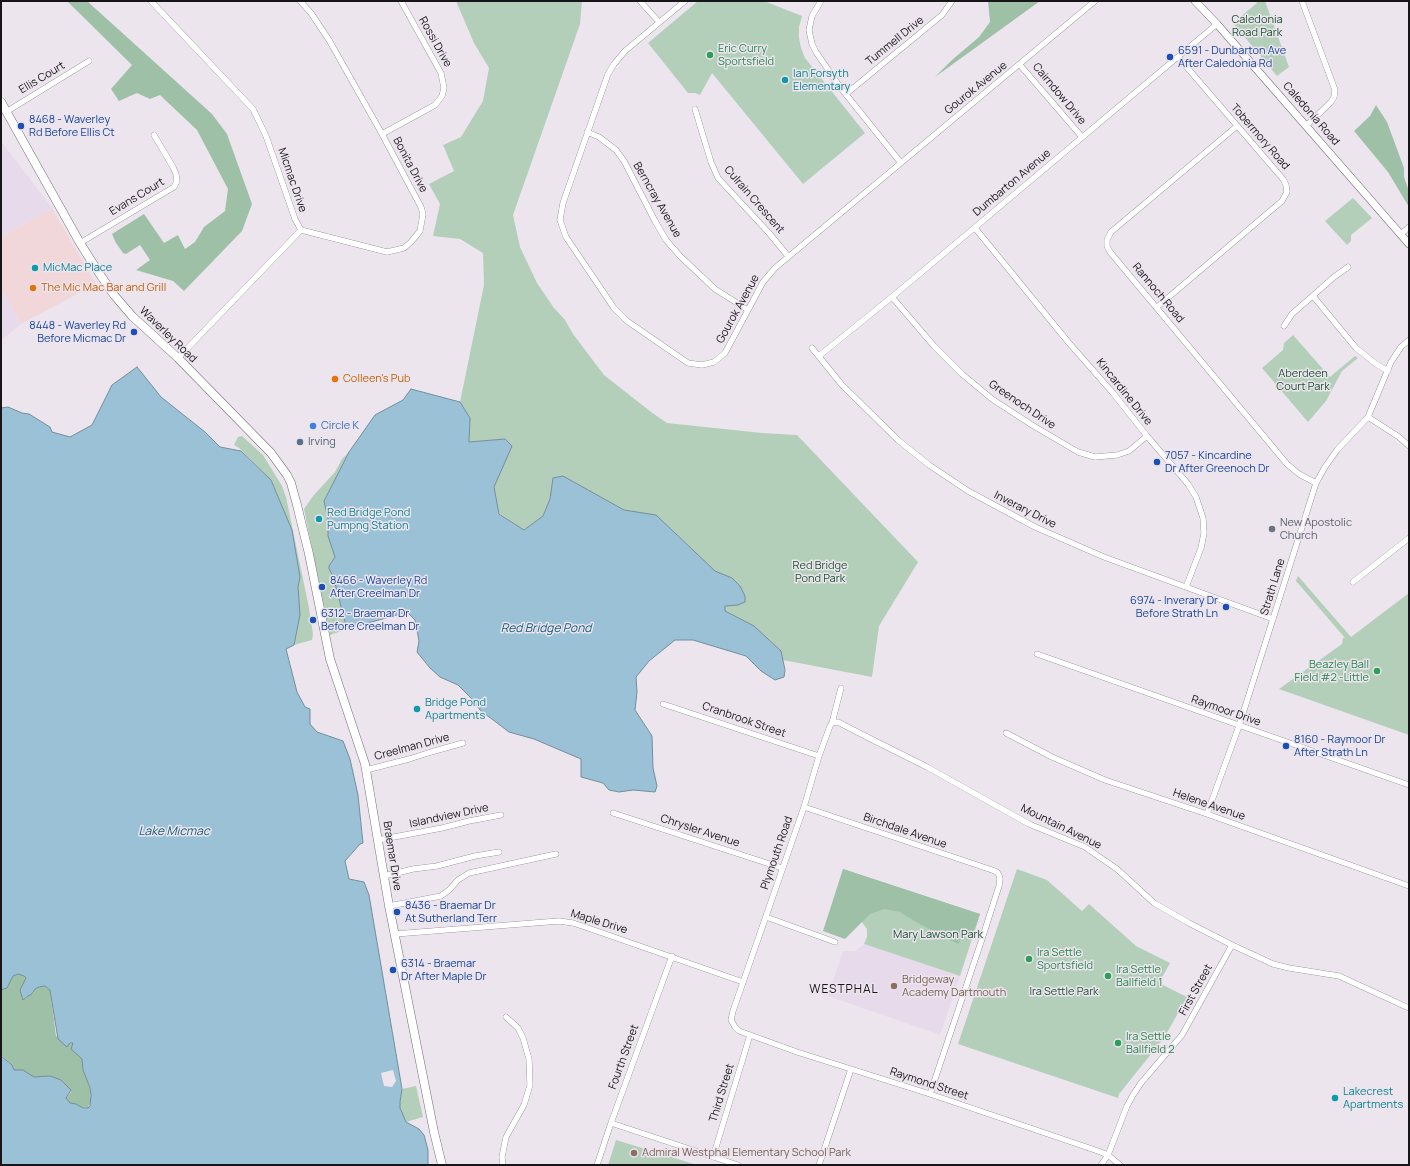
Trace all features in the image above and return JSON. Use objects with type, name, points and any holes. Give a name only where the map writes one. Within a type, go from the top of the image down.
[{"type":"main road","name":"Waverley Road","points":[[1,102],[80,243],[111,290],[132,316],[178,358],[271,453],[287,475],[297,505],[309,554]]},
{"type":"main road","name":"Braemar Drive","points":[[309,554],[330,659],[366,770],[389,906],[434,1132],[442,1165]]},
{"type":"street","name":"Micmac Drive","points":[[151,1],[253,109],[266,136],[295,219],[301,230],[178,358]]},
{"type":"street","name":"Bonita Drive","points":[[300,1],[311,13],[329,40],[382,134],[421,207],[422,214],[422,224],[416,236],[404,248],[387,252],[301,230]]},
{"type":"street","name":"Rossi Drive","points":[[382,134],[435,105],[442,96],[444,88],[439,68],[400,1]]},
{"type":"street","points":[[640,1],[659,22]]},
{"type":"street","name":"Gourok Avenue","points":[[685,1],[625,51],[608,74],[561,208],[560,220],[566,237],[614,308],[627,321],[688,363],[702,365],[714,362],[729,348],[763,282],[775,268],[1095,1]]},
{"type":"street","points":[[821,1],[812,16],[809,30],[812,44],[820,58],[846,94],[901,163]]},
{"type":"street","name":"Tummell Drive","points":[[846,94],[942,15],[952,1]]},
{"type":"street","name":"Caledonia Road","points":[[1195,1],[1217,24],[1409,244]]},
{"type":"street","points":[[1302,1],[1334,90],[1334,96],[1331,102],[1306,126]]},
{"type":"street","name":"Dumbarton Avenue","points":[[819,356],[975,228],[1217,24]]},
{"type":"street","name":"Tobermory Road","points":[[1157,307],[1282,201],[1286,195],[1287,188],[1285,182],[1178,57]]},
{"type":"street","name":"Ellis Court","points":[[6,112],[89,61]]},
{"type":"street","name":"Cairndow Drive","points":[[1020,65],[1082,137]]},
{"type":"street","name":"Culrain Crescent","points":[[695,109],[711,162],[718,178],[769,233],[788,256]]},
{"type":"street","name":"Rannoch Road","points":[[1237,126],[1111,232],[1107,243],[1110,252],[1287,464],[1299,474],[1316,483]]},
{"type":"street","name":"Berncray Avenue","points":[[587,132],[599,137],[616,150],[624,161],[666,240],[680,256],[715,289],[748,310]]},
{"type":"street","name":"Evans Court","points":[[80,243],[174,187],[177,181],[174,167],[154,135]]},
{"type":"street","points":[[1401,234],[1409,227]]},
{"type":"street","name":"Kincardine Drive","points":[[975,228],[1069,343],[1113,393],[1146,436],[1188,484],[1196,497],[1201,507],[1204,526],[1203,543],[1186,587]]},
{"type":"street","points":[[1284,326],[1292,314],[1334,276],[1348,267]]},
{"type":"street","name":"Greenoch Drive","points":[[892,296],[934,346],[962,374],[992,399],[1078,452],[1095,457],[1117,455],[1128,451],[1146,436]]},
{"type":"street","points":[[1313,296],[1356,348],[1376,364],[1388,371]]},
{"type":"street","name":"Strath Lane","points":[[1207,814],[1239,726],[1316,483],[1324,467],[1337,450],[1368,417],[1396,354],[1409,340]]},
{"type":"street","name":"Inverary Drive","points":[[812,348],[842,385],[898,440],[928,464],[968,491],[1035,527],[1104,557],[1273,619]]},
{"type":"street","points":[[1368,417],[1399,437],[1409,446]]},
{"type":"street","points":[[1353,582],[1409,538]]},
{"type":"street","name":"Raymoor Drive","points":[[1037,654],[1409,785]]},
{"type":"street","name":"Plymouth Road","points":[[733,1023],[731,1016],[804,807],[819,756],[832,723],[841,688]]},
{"type":"street","name":"Cranbrook Street","points":[[663,704],[819,756]]},
{"type":"street","name":"Mountain Avenue","points":[[832,723],[838,722],[927,768],[1029,824],[1085,847],[1117,868],[1154,903],[1188,923],[1232,945],[1273,964],[1339,976],[1409,1008]]},
{"type":"street","name":"Helene Avenue","points":[[1006,733],[1052,757],[1105,780],[1207,814],[1409,886]]},
{"type":"street","name":"Creelman Drive","points":[[366,770],[463,743]]},
{"type":"street","name":"Birchdale Avenue","points":[[804,807],[992,870],[997,872],[999,875],[999,886],[930,1094]]},
{"type":"street","name":"Chrysler Avenue","points":[[613,813],[782,868]]},
{"type":"street","name":"Islandview Drive","points":[[378,840],[442,828],[468,821],[501,816]]},
{"type":"street","points":[[384,876],[499,852]]},
{"type":"street","points":[[389,906],[441,896],[458,880],[469,873],[556,854]]},
{"type":"street","points":[[766,917],[835,942]]},
{"type":"street","name":"Maple Drive","points":[[395,934],[559,921],[573,923],[672,956],[743,982]]},
{"type":"street","name":"First Street","points":[[1101,1165],[1108,1156],[1124,1112],[1133,1095],[1141,1083],[1182,1035],[1232,945]]},
{"type":"street","name":"Fourth Street","points":[[597,1165],[672,956]]},
{"type":"street","points":[[503,1165],[502,1158],[506,1137],[524,1105],[530,1086],[529,1059],[523,1038],[518,1028],[506,1017]]},
{"type":"street","name":"Raymond Street","points":[[733,1023],[739,1031],[797,1052],[930,1094],[1108,1156],[1120,1165]]},
{"type":"street","name":"Third Street","points":[[713,1157],[750,1035]]},
{"type":"street","points":[[819,1165],[851,1069]]},
{"type":"street","points":[[611,1123],[738,1165]]},
{"type":"shaded area","points":[[1,141],[52,208],[5,235],[1,243]]},
{"type":"shaded area","points":[[52,208],[96,284],[21,324],[1,289],[1,243],[5,235]]},
{"type":"shaded area","points":[[1,289],[21,324],[1,341]]},
{"type":"shaded area","name":"Bridgeway Academy Dartmouth","points":[[864,944],[960,976],[940,1035],[828,996],[843,951],[855,951]]},
{"type":"green space","points":[[67,1],[87,1],[212,114],[227,134],[252,204],[242,231],[184,291],[173,281],[136,270],[150,260],[140,245],[126,254],[123,253],[112,234],[144,214],[164,243],[178,235],[185,249],[195,242],[204,227],[225,211],[228,189],[197,130],[160,95],[150,99],[137,93],[119,101],[111,89],[132,65]]},
{"type":"green space","name":"Red Bridge Pond Park","points":[[456,1],[582,1],[580,24],[513,215],[520,247],[537,283],[604,375],[667,423],[762,433],[797,435],[918,562],[879,626],[872,677],[783,660],[781,651],[754,626],[725,611],[724,606],[729,605],[732,578],[715,572],[656,515],[624,510],[563,476],[553,478],[550,499],[543,516],[524,530],[499,513],[494,487],[511,446],[505,439],[469,442],[470,418],[460,402],[484,285],[483,253],[460,239],[433,236],[440,204],[429,184],[454,171],[443,145],[461,137],[483,101],[489,68],[474,43]]},
{"type":"green space","points":[[698,1],[764,1],[802,16],[799,27],[799,38],[805,58],[865,133],[803,184],[712,73],[700,95],[688,93],[648,43]]},
{"type":"green space","points":[[988,1],[1040,1],[935,77],[979,37],[990,22]]},
{"type":"green space","name":"Caledonia Road Park","points":[[1256,1],[1265,1],[1289,67],[1277,76],[1233,23],[1257,3]]},
{"type":"green space","points":[[1376,105],[1387,122],[1404,168],[1404,177],[1409,191],[1409,207],[1388,172],[1354,131],[1370,116]]},
{"type":"green space","points":[[1353,198],[1372,218],[1351,235],[1351,241],[1347,245],[1325,221]]},
{"type":"green space","name":"Aberdeen Court Park","points":[[1293,335],[1330,377],[1355,356],[1358,358],[1342,371],[1326,401],[1308,422],[1262,368],[1283,350],[1284,343]]},
{"type":"green space","points":[[242,436],[263,455],[282,486],[286,497],[309,608],[313,634],[312,640],[294,645],[300,615],[298,587],[300,577],[292,530],[271,480],[239,448],[234,445],[238,437]]},
{"type":"green space","points":[[349,452],[324,501],[328,519],[328,536],[335,557],[329,566],[329,569],[333,576],[347,629],[330,635],[304,509],[313,496],[335,472],[342,459]]},
{"type":"green space","points":[[1298,576],[1351,637],[1409,593],[1409,735],[1279,689],[1342,644],[1343,638],[1345,638],[1296,581]]},
{"type":"green space","name":"Mary Lawson Park","points":[[843,869],[980,914],[960,976],[864,944],[867,937],[867,929],[861,921]]},
{"type":"green space","points":[[843,869],[980,914],[974,932],[964,934],[958,944],[900,912],[884,909],[870,914],[845,939],[823,931]]},
{"type":"green space","name":"Ira Settle Park","points":[[1017,869],[1047,880],[1082,911],[1089,904],[1136,946],[1170,963],[1159,983],[1187,997],[1164,1038],[1119,1094],[1118,1098],[958,1044]]},
{"type":"green space","points":[[18,974],[24,976],[26,979],[20,990],[25,999],[33,994],[35,989],[39,987],[45,986],[50,990],[56,1036],[70,1044],[73,1043],[72,1050],[82,1059],[83,1070],[90,1089],[91,1101],[88,1108],[71,1104],[67,1101],[66,1098],[71,1092],[61,1080],[50,1076],[34,1077],[14,1070],[10,1063],[1,1055],[1,990],[7,988],[13,976]]},
{"type":"green space","points":[[416,1086],[423,1117],[406,1122],[400,1108],[402,1089]]},
{"type":"green space","name":"Admiral Westphal Elementary School Park","points":[[616,1140],[697,1165],[608,1165]]},
{"type":"water","name":"Lake Micmac","points":[[137,367],[161,397],[205,432],[220,447],[241,451],[271,480],[292,530],[300,577],[298,587],[300,615],[294,645],[286,649],[297,692],[305,707],[310,709],[310,724],[317,732],[343,741],[350,759],[358,795],[363,843],[360,844],[345,861],[349,879],[364,882],[369,895],[402,1089],[400,1108],[406,1122],[419,1129],[424,1135],[428,1150],[428,1165],[1,1165],[1,1056],[12,1065],[14,1070],[23,1070],[34,1077],[50,1076],[61,1080],[71,1090],[66,1098],[70,1103],[76,1104],[83,1108],[88,1108],[90,1106],[91,1095],[83,1070],[82,1059],[71,1049],[73,1043],[70,1043],[67,1047],[58,1039],[50,990],[45,986],[39,987],[23,1000],[20,990],[26,978],[18,974],[13,976],[7,988],[1,990],[1,408],[8,407],[22,413],[29,414],[50,427],[52,432],[70,437],[92,425],[112,385]]},
{"type":"water","name":"Red Bridge Pond","points":[[411,389],[460,402],[470,418],[469,442],[505,439],[512,446],[494,487],[499,514],[524,530],[543,516],[550,499],[553,478],[563,476],[624,510],[656,515],[715,571],[732,578],[740,586],[745,596],[745,602],[738,605],[725,606],[725,611],[754,626],[781,651],[785,670],[784,677],[775,680],[761,671],[746,656],[693,640],[675,640],[649,661],[636,677],[637,692],[635,710],[652,736],[653,768],[657,786],[655,792],[633,790],[619,792],[609,790],[603,783],[581,777],[581,759],[534,739],[509,732],[480,710],[472,699],[458,685],[440,677],[430,668],[417,652],[419,641],[415,620],[407,612],[347,629],[333,576],[329,569],[329,566],[335,557],[328,536],[328,519],[324,501],[349,452],[375,415],[403,400]]},
{"type":"pier","points":[[393,1070],[396,1081],[392,1087],[384,1086],[381,1073]]},
{"type":"place","name":"Eric Curry Sportsfield","points":[[710,55]]},
{"type":"place","name":"6591 - Dunbarton Ave After Caledonia Rd","points":[[1170,57]]},
{"type":"place","name":"Ian Forsyth Elementary","points":[[785,80]]},
{"type":"place","name":"8468 - Waverley Rd Before Ellis Ct","points":[[21,126]]},
{"type":"place","name":"MicMac Place","points":[[35,268]]},
{"type":"place","name":"The Mic Mac Bar and Grill","points":[[33,288]]},
{"type":"place","name":"8448 - Waverley Rd Before Micmac Dr","points":[[134,332]]},
{"type":"place","name":"Colleen's Pub","points":[[335,379]]},
{"type":"place","name":"Circle K","points":[[313,426]]},
{"type":"place","name":"Irving","points":[[300,442]]},
{"type":"place","name":"7057 - Kincardine Dr After Greenoch Dr","points":[[1157,462]]},
{"type":"place","name":"Red Bridge Pond Pumpng Station","points":[[319,519]]},
{"type":"place","name":"New Apostolic Church","points":[[1272,529]]},
{"type":"place","name":"8466 - Waverley Rd After Creelman Dr","points":[[322,587]]},
{"type":"place","name":"6974 - Inverary Dr Before Strath Ln","points":[[1226,607]]},
{"type":"place","name":"6312 - Braemar Dr Before Creelman Dr","points":[[313,620]]},
{"type":"place","name":"Beazley Ball Field #2 -Little","points":[[1377,671]]},
{"type":"place","name":"Bridge Pond Apartments","points":[[417,709]]},
{"type":"place","name":"8160 - Raymoor Dr After Strath Ln","points":[[1286,746]]},
{"type":"place","name":"8436 - Braemar Dr At Sutherland Terr","points":[[397,912]]},
{"type":"place","name":"Ira Settle Sportsfield","points":[[1029,959]]},
{"type":"place","name":"6314 - Braemar Dr After Maple Dr","points":[[393,970]]},
{"type":"place","name":"Ira Settle Ballfield 1","points":[[1108,976]]},
{"type":"place","name":"Bridgeway Academy Dartmouth","points":[[894,986]]},
{"type":"place","name":"Ira Settle Ballfield 2","points":[[1118,1043]]},
{"type":"place","name":"Lakecrest Apartments","points":[[1335,1098]]},
{"type":"place","name":"Admiral Westphal Elementary School Park","points":[[634,1153]]},
{"type":"district","name":"WESTPHAL","points":[[844,990]]}]
